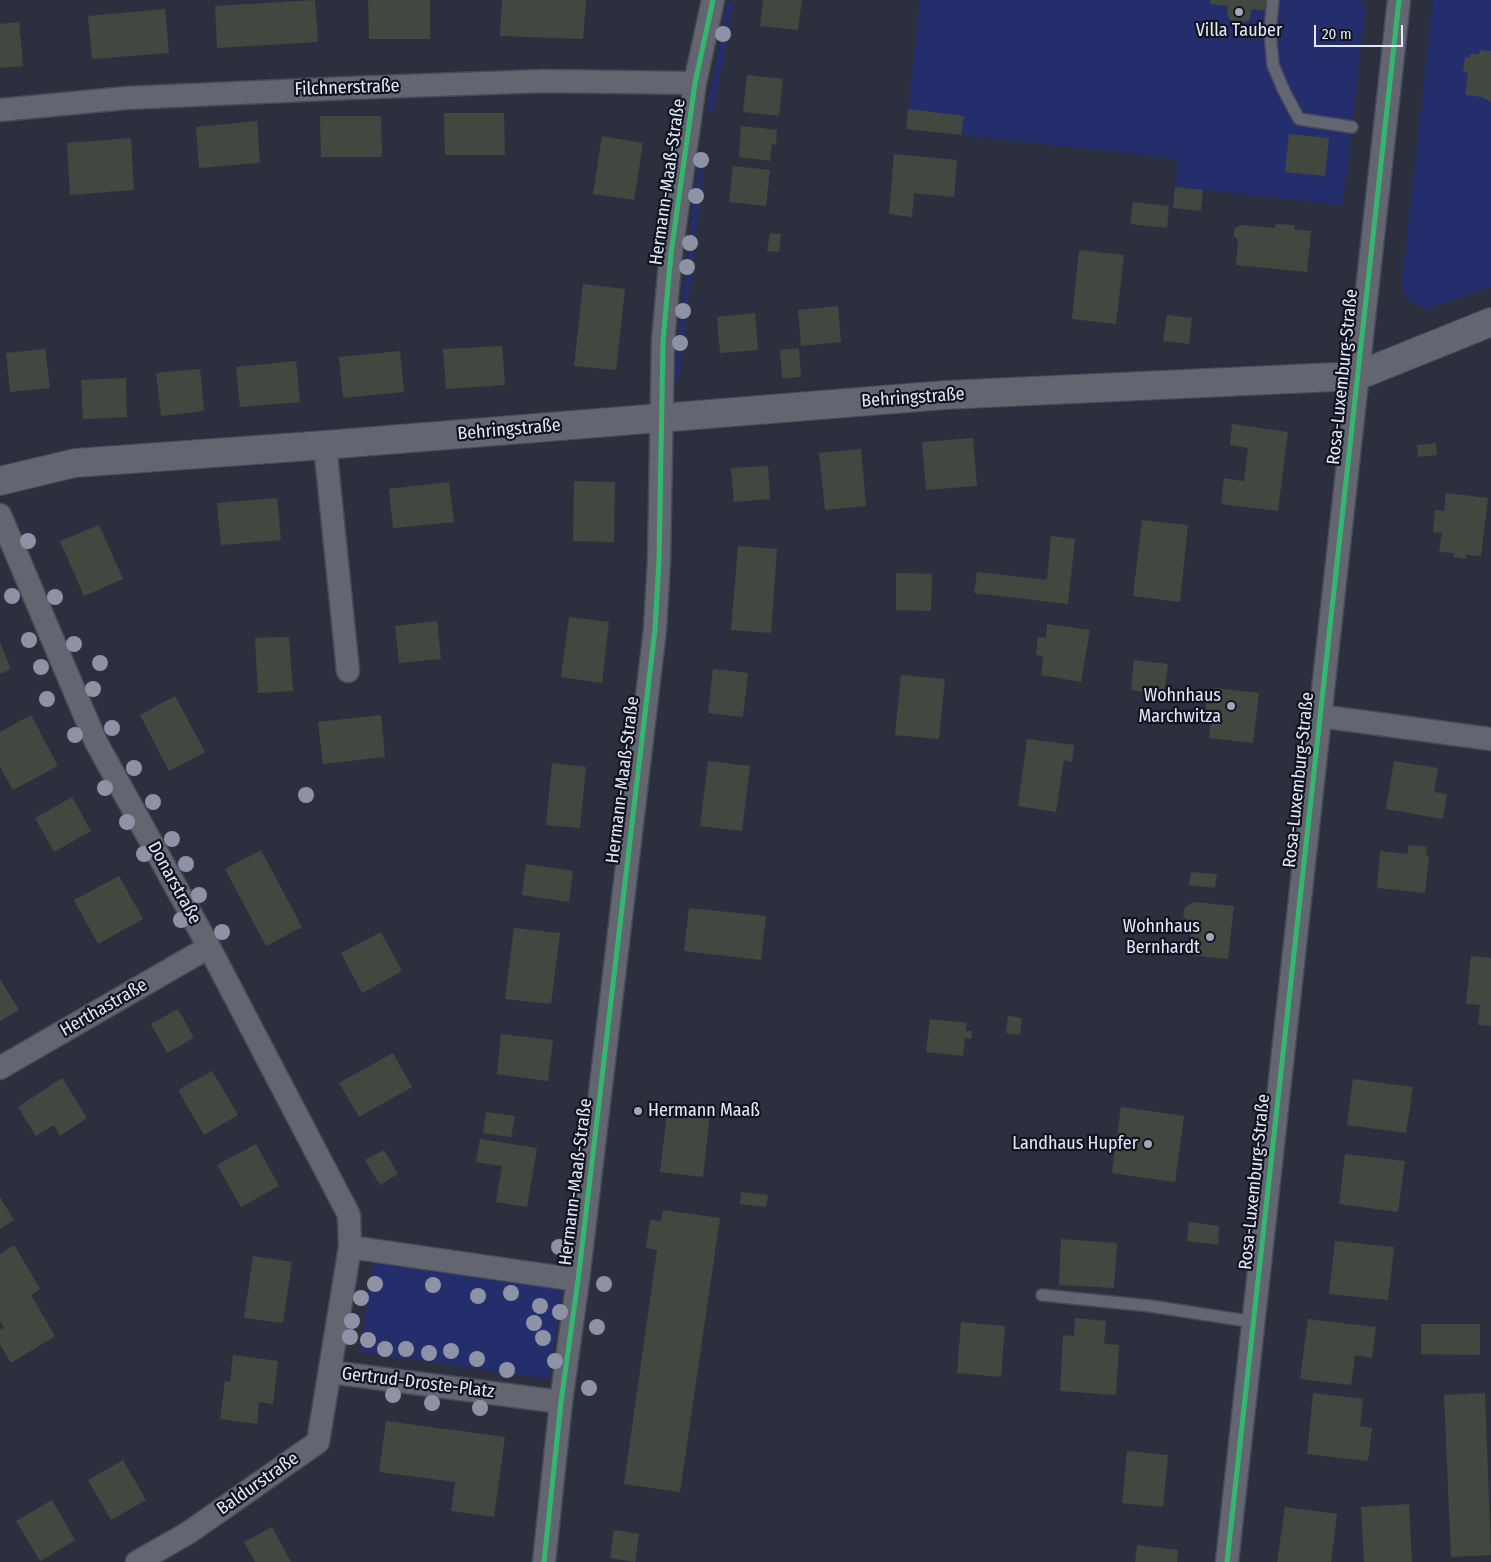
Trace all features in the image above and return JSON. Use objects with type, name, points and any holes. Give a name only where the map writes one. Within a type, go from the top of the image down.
[{"type":"street","name":"Hermann-Maaß-Straße","points":[[544,1562],[561,1402],[578,1280],[655,629],[659,560],[660,418],[663,342],[671,253],[695,83],[713,0]]},
{"type":"street","name":"Rosa-Luxemburg-Straße","points":[[1227,1562],[1398,0]]},
{"type":"street","name":"Filchnerstraße","points":[[0,110],[126,98],[359,87],[543,81],[695,83]]},
{"type":"street","name":"Behringstraße","points":[[0,481],[75,463],[325,445],[945,395],[1357,376],[1491,322]]},
{"type":"street","points":[[325,445],[348,671]]},
{"type":"street","name":"Donarstraße","points":[[0,515],[96,742],[209,947],[349,1215],[350,1247]]},
{"type":"street","points":[[1320,716],[1491,739]]},
{"type":"street","name":"Herthastraße","points":[[0,1068],[209,947]]},
{"type":"street","points":[[350,1247],[578,1280]]},
{"type":"street","name":"Gertrud-Droste-Platz","points":[[350,1247],[330,1372],[561,1402]]},
{"type":"street","name":"Baldurstraße","points":[[137,1562],[188,1533],[318,1442],[330,1372]]},
{"type":"lane","points":[[1273,0],[1270,32],[1273,65],[1299,119],[1352,127]]},
{"type":"lane","points":[[1042,1295],[1150,1306],[1254,1322]]},
{"type":"shaded area","points":[[920,0],[1361,0],[1365,8],[1343,205],[1175,187],[1178,159],[906,129]]},
{"type":"shaded area","points":[[1433,0],[1491,0],[1491,287],[1426,309],[1406,299],[1402,283]]},
{"type":"shaded area","points":[[727,3],[733,4],[713,112],[707,111]]},
{"type":"shaded area","points":[[700,156],[705,157],[679,379],[674,377]]},
{"type":"shaded area","points":[[373,1263],[562,1289],[549,1379],[360,1352]]},
{"type":"building","points":[[315,0],[318,42],[217,48],[215,6]]},
{"type":"building","points":[[368,0],[430,0],[430,39],[369,39]]},
{"type":"building","points":[[502,0],[586,0],[583,39],[500,36]]},
{"type":"building","points":[[763,0],[802,0],[798,30],[760,26]]},
{"type":"building","name":"Villa Tauber","points":[[1210,0],[1269,0],[1268,11],[1252,9],[1249,20],[1238,24],[1229,18],[1227,14],[1228,6],[1210,4]]},
{"type":"building","points":[[165,9],[169,53],[92,59],[88,16]]},
{"type":"building","points":[[19,22],[23,66],[0,68],[0,24]]},
{"type":"building","points":[[1480,50],[1491,51],[1491,102],[1482,97],[1465,95],[1468,73],[1463,72],[1465,57],[1469,58],[1470,54],[1479,54]]},
{"type":"building","points":[[747,75],[783,79],[779,116],[743,112]]},
{"type":"building","points":[[908,109],[964,116],[961,135],[906,129]]},
{"type":"building","points":[[444,113],[504,113],[505,155],[445,155]]},
{"type":"building","points":[[320,116],[381,116],[382,157],[321,157]]},
{"type":"building","points":[[257,121],[260,163],[199,168],[196,127]]},
{"type":"building","points":[[741,126],[777,130],[776,145],[772,144],[770,161],[739,157]]},
{"type":"building","points":[[1289,134],[1329,138],[1325,176],[1285,172]]},
{"type":"building","points":[[602,136],[643,143],[634,200],[593,194]]},
{"type":"building","points":[[131,138],[134,190],[70,195],[67,143]]},
{"type":"building","points":[[894,154],[957,160],[954,197],[914,193],[912,217],[889,214]]},
{"type":"building","points":[[733,166],[770,170],[766,206],[729,202]]},
{"type":"building","points":[[1175,187],[1203,190],[1201,211],[1173,208]]},
{"type":"building","points":[[1133,202],[1169,206],[1167,228],[1130,224]]},
{"type":"building","points":[[1276,224],[1295,225],[1295,230],[1311,231],[1307,272],[1236,265],[1238,240],[1234,236],[1234,229],[1241,225],[1275,228]]},
{"type":"building","points":[[770,233],[781,234],[779,252],[767,251]]},
{"type":"building","points":[[1079,250],[1124,255],[1116,324],[1072,319]]},
{"type":"building","points":[[583,284],[625,289],[616,370],[574,366]]},
{"type":"building","points":[[838,306],[841,342],[801,346],[798,310]]},
{"type":"building","points":[[755,313],[758,350],[720,353],[717,317]]},
{"type":"building","points":[[1167,315],[1192,318],[1189,344],[1163,341]]},
{"type":"building","points":[[502,346],[505,385],[446,389],[443,349]]},
{"type":"building","points":[[799,348],[801,377],[782,378],[780,350]]},
{"type":"building","points":[[45,349],[50,388],[10,392],[6,353]]},
{"type":"building","points":[[400,351],[404,392],[343,398],[339,357]]},
{"type":"building","points":[[296,361],[300,402],[240,407],[236,367]]},
{"type":"building","points":[[200,369],[204,411],[161,416],[156,373]]},
{"type":"building","points":[[126,378],[127,417],[83,419],[81,380]]},
{"type":"building","points":[[1232,424],[1288,432],[1278,511],[1221,504],[1224,478],[1244,481],[1248,448],[1230,445]]},
{"type":"building","points":[[973,438],[977,486],[926,490],[922,442]]},
{"type":"building","points":[[1436,443],[1437,455],[1418,457],[1417,445]]},
{"type":"building","points":[[861,449],[866,506],[825,510],[819,453]]},
{"type":"building","points":[[768,466],[770,499],[734,502],[731,468]]},
{"type":"building","points":[[574,481],[615,482],[614,542],[573,541]]},
{"type":"building","points":[[449,482],[454,522],[393,528],[389,489]]},
{"type":"building","points":[[1446,493],[1488,498],[1481,556],[1466,555],[1466,559],[1454,557],[1454,553],[1439,552],[1442,533],[1433,532],[1435,510],[1444,511]]},
{"type":"building","points":[[277,498],[281,540],[221,545],[217,503]]},
{"type":"building","points":[[1142,520],[1188,525],[1180,602],[1133,596]]},
{"type":"building","points":[[99,525],[123,579],[84,596],[60,541]]},
{"type":"building","points":[[1051,536],[1075,539],[1068,604],[974,593],[977,572],[1047,580]]},
{"type":"building","points":[[738,546],[777,549],[771,633],[731,630]]},
{"type":"building","points":[[896,573],[932,574],[931,611],[896,610]]},
{"type":"building","points":[[569,617],[609,622],[602,683],[561,677]]},
{"type":"building","points":[[437,621],[441,659],[399,663],[395,626]]},
{"type":"building","points":[[1047,624],[1090,630],[1081,682],[1041,675],[1043,656],[1036,655],[1038,637],[1046,638]]},
{"type":"building","points":[[289,637],[293,691],[258,693],[255,638]]},
{"type":"building","points":[[0,643],[11,669],[0,674]]},
{"type":"building","points":[[1134,660],[1168,664],[1164,695],[1131,690]]},
{"type":"building","points":[[713,669],[748,673],[743,717],[708,713]]},
{"type":"building","points":[[901,675],[945,679],[939,739],[895,735]]},
{"type":"building","name":"Wohnhaus Marchwitza","points":[[1215,688],[1259,693],[1253,743],[1209,738],[1211,721],[1204,720],[1208,689],[1215,690]]},
{"type":"building","points":[[175,696],[205,752],[169,771],[140,715]]},
{"type":"building","points":[[31,715],[58,766],[13,790],[0,767],[0,732]]},
{"type":"building","points":[[381,715],[385,757],[323,764],[318,722]]},
{"type":"building","points":[[1027,739],[1074,745],[1072,762],[1064,760],[1056,812],[1018,806]]},
{"type":"building","points":[[708,761],[750,766],[742,831],[700,826]]},
{"type":"building","points":[[1394,761],[1438,768],[1434,792],[1447,794],[1443,819],[1386,809]]},
{"type":"building","points":[[552,763],[586,767],[580,828],[546,825]]},
{"type":"building","points":[[72,797],[91,831],[54,852],[35,818]]},
{"type":"building","points":[[1408,845],[1427,847],[1426,856],[1429,856],[1425,893],[1377,888],[1380,851],[1408,854]]},
{"type":"building","points":[[261,850],[302,927],[266,946],[225,869]]},
{"type":"building","points":[[526,864],[573,871],[569,902],[522,895]]},
{"type":"building","points":[[1191,872],[1217,874],[1215,888],[1189,885]]},
{"type":"building","points":[[119,876],[143,919],[98,944],[74,900]]},
{"type":"building","name":"Wohnhaus Bernhardt","points":[[1194,902],[1234,906],[1228,959],[1188,955],[1192,920],[1187,920],[1183,916],[1185,907]]},
{"type":"building","points":[[689,908],[766,916],[761,960],[684,951]]},
{"type":"building","points":[[514,928],[560,933],[551,1004],[505,999]]},
{"type":"building","points":[[381,932],[402,971],[362,993],[341,953]]},
{"type":"building","points":[[1471,956],[1491,958],[1491,1026],[1478,1025],[1480,1005],[1466,1004]]},
{"type":"building","points":[[0,979],[19,1010],[0,1021]]},
{"type":"building","points":[[178,1009],[194,1038],[167,1053],[151,1024]]},
{"type":"building","points":[[1008,1016],[1022,1018],[1020,1035],[1006,1033]]},
{"type":"building","points":[[930,1019],[967,1023],[966,1031],[972,1031],[971,1039],[965,1038],[963,1056],[926,1052]]},
{"type":"building","points":[[501,1034],[553,1040],[548,1081],[497,1074]]},
{"type":"building","points":[[393,1053],[412,1087],[359,1117],[339,1083]]},
{"type":"building","points":[[212,1071],[238,1115],[204,1135],[178,1090]]},
{"type":"building","points":[[62,1078],[87,1118],[60,1136],[54,1125],[36,1136],[18,1107]]},
{"type":"building","points":[[1353,1079],[1413,1087],[1406,1133],[1347,1125]]},
{"type":"building","points":[[700,1103],[711,1105],[703,1177],[660,1172],[668,1105],[699,1109]]},
{"type":"building","name":"Landhaus Hupfer","points":[[1121,1107],[1184,1116],[1175,1182],[1112,1173]]},
{"type":"building","points":[[486,1112],[515,1116],[511,1137],[483,1133]]},
{"type":"building","points":[[480,1139],[537,1148],[527,1207],[496,1202],[502,1166],[476,1162]]},
{"type":"building","points":[[256,1144],[279,1186],[241,1207],[217,1165]]},
{"type":"building","points":[[384,1150],[398,1174],[380,1185],[365,1160]]},
{"type":"building","points":[[1345,1154],[1405,1161],[1398,1212],[1339,1204]]},
{"type":"building","points":[[741,1192],[768,1195],[766,1207],[740,1204]]},
{"type":"building","points":[[0,1197],[14,1220],[0,1229]]},
{"type":"building","points":[[663,1210],[720,1218],[680,1492],[624,1484],[657,1250],[646,1248],[650,1220],[661,1221]]},
{"type":"building","points":[[1189,1222],[1219,1226],[1218,1245],[1187,1241]]},
{"type":"building","points":[[1061,1239],[1117,1243],[1114,1288],[1059,1285]]},
{"type":"building","points":[[1335,1241],[1394,1247],[1388,1300],[1329,1294]]},
{"type":"building","points":[[14,1245],[40,1289],[31,1295],[55,1336],[11,1363],[0,1344],[0,1330],[4,1328],[0,1321],[0,1254]]},
{"type":"building","points":[[253,1256],[292,1262],[283,1323],[244,1318]]},
{"type":"building","points":[[1075,1318],[1106,1321],[1104,1344],[1119,1345],[1116,1395],[1060,1391],[1063,1335],[1074,1336]]},
{"type":"building","points":[[1308,1319],[1376,1327],[1372,1358],[1355,1355],[1351,1385],[1300,1379]]},
{"type":"building","points":[[961,1322],[1005,1326],[1001,1377],[957,1373]]},
{"type":"building","points":[[1421,1324],[1480,1324],[1480,1355],[1421,1354]]},
{"type":"building","points":[[233,1355],[278,1361],[273,1404],[259,1402],[257,1424],[220,1419],[225,1381],[230,1382]]},
{"type":"building","points":[[1313,1393],[1363,1399],[1360,1426],[1372,1428],[1368,1461],[1307,1454]]},
{"type":"building","points":[[1485,1393],[1491,1555],[1451,1557],[1444,1395]]},
{"type":"building","points":[[386,1421],[505,1437],[494,1517],[451,1511],[455,1482],[379,1472]]},
{"type":"building","points":[[1127,1451],[1168,1455],[1163,1507],[1122,1503]]},
{"type":"building","points":[[123,1460],[146,1500],[111,1520],[88,1480]]},
{"type":"building","points":[[52,1500],[75,1540],[40,1561],[16,1521]]},
{"type":"building","points":[[1409,1504],[1412,1562],[1364,1562],[1361,1507]]},
{"type":"building","points":[[1285,1507],[1337,1514],[1331,1562],[1277,1562]]},
{"type":"building","points":[[272,1527],[291,1562],[255,1562],[244,1542]]},
{"type":"building","points":[[614,1530],[639,1534],[635,1562],[610,1558]]},
{"type":"building","points":[[1137,1545],[1178,1550],[1177,1562],[1135,1562]]},
{"type":"cycle path","points":[[544,1562],[561,1402],[578,1280],[655,629],[659,560],[663,341],[671,253],[695,83],[713,0]]},
{"type":"cycle path","points":[[1227,1562],[1399,0]]},
{"type":"place","name":"Villa Tauber","points":[[1239,12]]},
{"type":"place","name":"Wohnhaus Marchwitza","points":[[1231,706]]},
{"type":"place","name":"Wohnhaus Bernhardt","points":[[1210,937]]},
{"type":"place","name":"Hermann Maaß","points":[[638,1111]]},
{"type":"place","name":"Landhaus Hupfer","points":[[1148,1144]]}]
